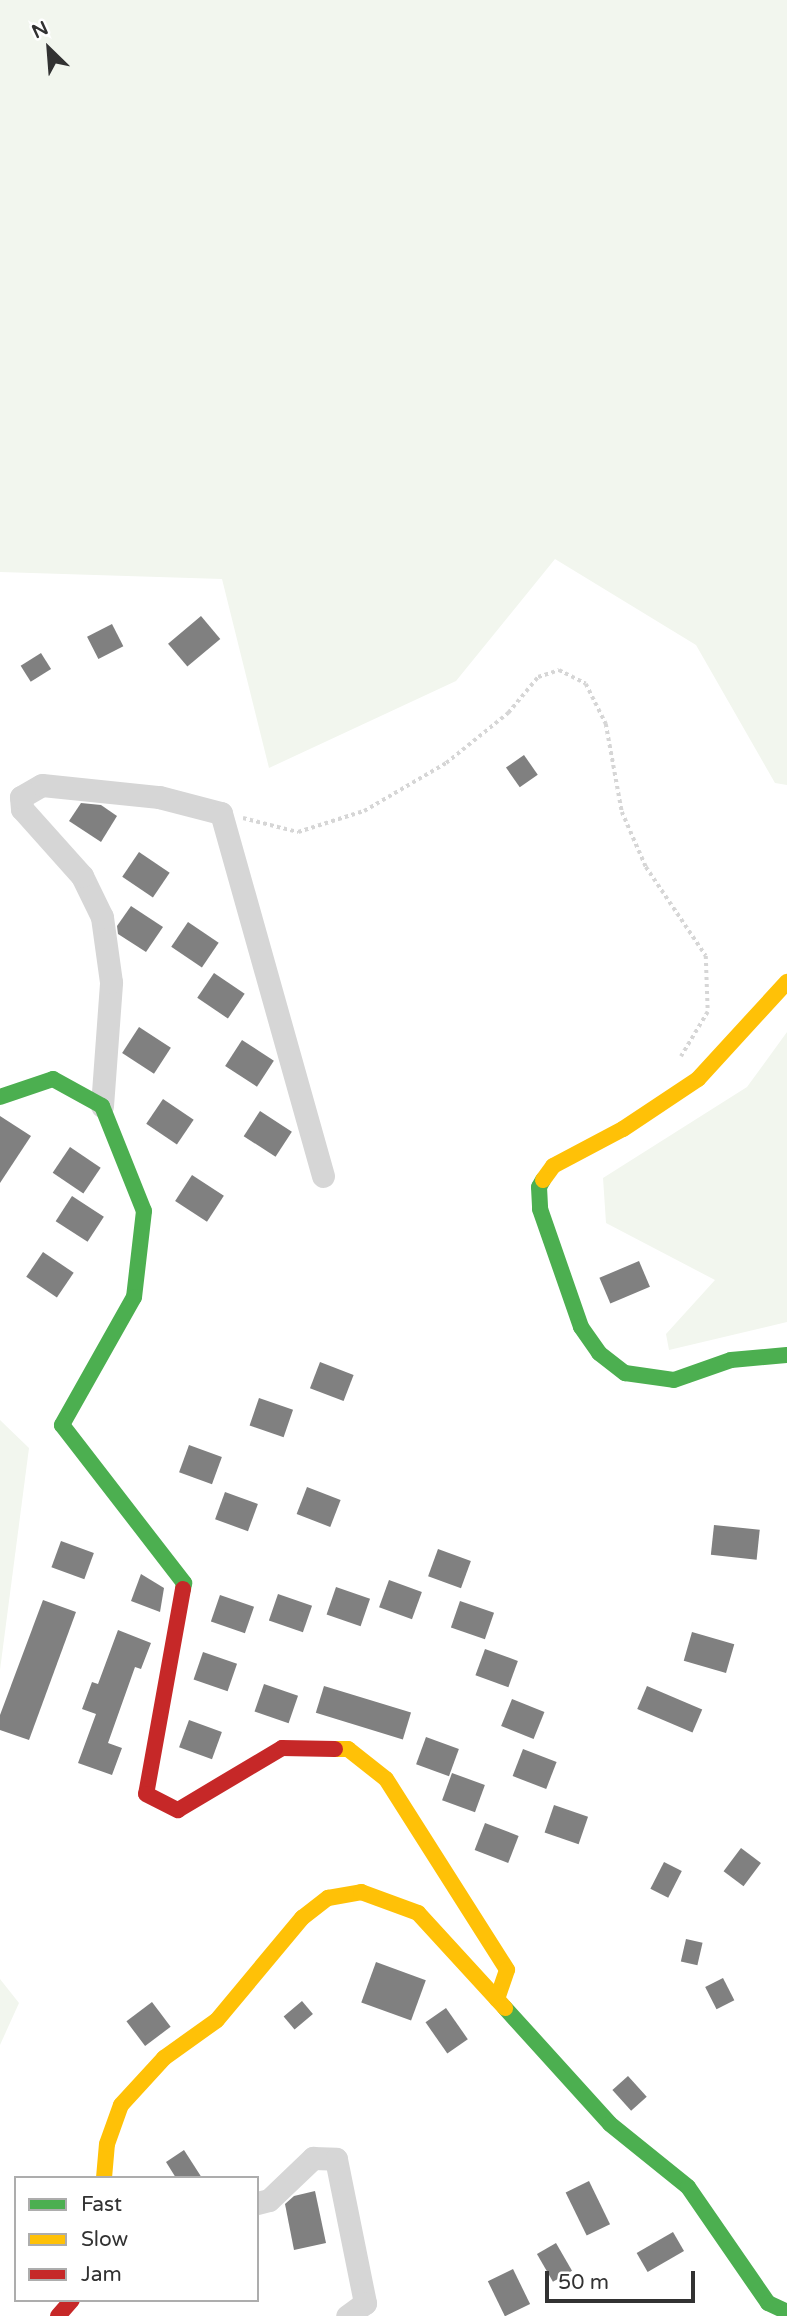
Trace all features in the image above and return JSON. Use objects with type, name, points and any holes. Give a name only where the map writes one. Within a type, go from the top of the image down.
[{"type":"street","points":[[323,1176],[221,813],[159,797],[78,787],[42,785],[21,797],[22,809],[82,876],[102,917],[111,982],[102,1105],[144,1212],[134,1297],[62,1425],[184,1583],[146,1794],[178,1810],[282,1748],[348,1749],[386,1779],[507,1970],[497,1999]]},
{"type":"street","points":[[787,982],[698,1079],[623,1129],[553,1166],[539,1187],[540,1209],[581,1327],[599,1353],[625,1373],[674,1380],[731,1360],[787,1355]]},
{"type":"street","points":[[0,1097],[54,1079],[102,1105]]},
{"type":"street","points":[[104,2176],[107,2144],[121,2105],[164,2058],[217,2020],[302,1918],[328,1898],[361,1892],[418,1913],[610,2124],[688,2187],[768,2303],[787,2312]]},
{"type":"street","points":[[259,2202],[269,2200],[313,2158],[336,2159],[365,2303],[347,2316]]},
{"type":"street","points":[[58,2316],[70,2302]]},
{"type":"path","points":[[221,813],[298,832],[364,811],[446,763],[508,713],[538,677],[559,670],[586,684],[606,724],[622,812],[646,867],[706,956],[708,1012],[677,1064]]},
{"type":"shaded area","points":[[0,0],[787,0],[787,785],[775,783],[696,645],[555,559],[456,681],[269,768],[222,579],[0,572]]},
{"type":"shaded area","points":[[787,1032],[787,1322],[669,1350],[666,1334],[715,1280],[606,1223],[603,1178],[747,1087]]},
{"type":"shaded area","points":[[0,1420],[29,1448],[0,1670]]},
{"type":"shaded area","points":[[0,1979],[19,2003],[0,2045]]},
{"type":"building","points":[[201,616],[220,639],[187,667],[168,644]]},
{"type":"building","points":[[112,624],[123,646],[98,659],[87,637]]},
{"type":"building","points":[[41,653],[51,669],[31,682],[21,666]]},
{"type":"building","points":[[524,755],[538,775],[520,787],[506,768]]},
{"type":"building","points":[[81,803],[101,805],[117,816],[101,842],[69,821]]},
{"type":"building","points":[[139,852],[170,873],[153,898],[122,877]]},
{"type":"building","points":[[131,906],[163,927],[146,952],[118,934],[117,926]]},
{"type":"building","points":[[188,922],[219,943],[202,968],[171,947]]},
{"type":"building","points":[[214,973],[245,994],[228,1019],[197,998]]},
{"type":"building","points":[[139,1027],[171,1048],[154,1074],[122,1053]]},
{"type":"building","points":[[242,1040],[274,1061],[257,1087],[225,1066]]},
{"type":"building","points":[[163,1099],[194,1120],[177,1145],[146,1124]]},
{"type":"building","points":[[260,1111],[292,1132],[276,1157],[244,1136]]},
{"type":"building","points":[[0,1116],[31,1136],[0,1183]]},
{"type":"building","points":[[70,1147],[101,1168],[83,1193],[53,1173]]},
{"type":"building","points":[[192,1175],[224,1196],[207,1222],[175,1201]]},
{"type":"building","points":[[72,1196],[104,1217],[88,1242],[56,1221]]},
{"type":"building","points":[[43,1252],[74,1273],[57,1298],[26,1277]]},
{"type":"building","points":[[639,1261],[650,1287],[610,1304],[599,1278]]},
{"type":"building","points":[[320,1362],[354,1375],[344,1401],[310,1388]]},
{"type":"building","points":[[259,1398],[293,1410],[284,1437],[250,1425]]},
{"type":"building","points":[[189,1445],[222,1457],[212,1484],[179,1472]]},
{"type":"building","points":[[307,1487],[341,1500],[330,1527],[297,1514]]},
{"type":"building","points":[[225,1492],[258,1504],[248,1531],[215,1519]]},
{"type":"building","points":[[714,1525],[760,1530],[757,1560],[711,1555]]},
{"type":"building","points":[[61,1541],[94,1553],[84,1579],[51,1567]]},
{"type":"building","points":[[438,1549],[471,1561],[461,1588],[428,1576]]},
{"type":"building","points":[[141,1574],[164,1588],[160,1612],[131,1601]]},
{"type":"building","points":[[389,1580],[422,1592],[412,1619],[379,1607]]},
{"type":"building","points":[[336,1587],[370,1599],[361,1626],[327,1614]]},
{"type":"building","points":[[278,1594],[312,1606],[303,1632],[269,1620]]},
{"type":"building","points":[[220,1595],[254,1607],[245,1633],[211,1621]]},
{"type":"building","points":[[43,1600],[76,1612],[29,1740],[0,1730],[0,1715]]},
{"type":"building","points":[[460,1601],[494,1613],[485,1639],[451,1627]]},
{"type":"building","points":[[118,1630],[151,1643],[141,1669],[135,1667],[108,1743],[122,1748],[112,1775],[78,1763],[96,1714],[82,1709],[92,1682],[98,1684]]},
{"type":"building","points":[[692,1632],[734,1644],[726,1673],[684,1661]]},
{"type":"building","points":[[485,1649],[518,1661],[508,1687],[475,1675]]},
{"type":"building","points":[[203,1652],[237,1664],[228,1691],[194,1679]]},
{"type":"building","points":[[264,1684],[298,1696],[289,1723],[255,1711]]},
{"type":"building","points":[[324,1686],[411,1713],[403,1739],[316,1713]]},
{"type":"building","points":[[647,1686],[702,1709],[692,1732],[637,1709]]},
{"type":"building","points":[[512,1699],[544,1712],[534,1739],[501,1726]]},
{"type":"building","points":[[189,1720],[222,1732],[212,1759],[179,1747]]},
{"type":"building","points":[[426,1737],[459,1749],[449,1776],[416,1764]]},
{"type":"building","points":[[523,1749],[557,1762],[546,1789],[513,1776]]},
{"type":"building","points":[[452,1773],[485,1785],[475,1812],[442,1800]]},
{"type":"building","points":[[554,1805],[588,1817],[579,1844],[545,1832]]},
{"type":"building","points":[[485,1823],[519,1836],[508,1863],[475,1850]]},
{"type":"building","points":[[741,1848],[761,1863],[744,1886],[724,1871]]},
{"type":"building","points":[[664,1862],[682,1871],[668,1898],[650,1889]]},
{"type":"building","points":[[686,1939],[703,1943],[697,1965],[681,1961]]},
{"type":"building","points":[[376,1962],[426,1980],[411,2021],[361,2002]]},
{"type":"building","points":[[723,1978],[734,2000],[717,2009],[705,1987]]},
{"type":"building","points":[[302,2001],[313,2014],[295,2029],[284,2016]]},
{"type":"building","points":[[152,2002],[171,2027],[145,2046],[126,2021]]},
{"type":"building","points":[[446,2008],[468,2039],[447,2053],[426,2022]]},
{"type":"building","points":[[628,2076],[647,2097],[631,2111],[612,2090]]},
{"type":"building","points":[[184,2150],[201,2176],[175,2176],[166,2162]]},
{"type":"building","points":[[589,2181],[610,2224],[587,2236],[566,2192]]},
{"type":"building","points":[[315,2191],[326,2243],[294,2250],[285,2204],[294,2196]]},
{"type":"building","points":[[673,2232],[684,2251],[648,2272],[637,2253]]},
{"type":"building","points":[[556,2243],[572,2271],[553,2282],[537,2254]]},
{"type":"building","points":[[513,2269],[530,2304],[505,2316],[488,2281]]},
{"type":"traffic: fast","points":[[0,1097],[53,1079],[102,1106],[144,1211],[134,1297],[62,1425],[184,1583],[183,1589]]},
{"type":"traffic: fast","points":[[543,1180],[539,1187],[540,1209],[581,1327],[599,1353],[625,1373],[674,1380],[731,1360],[787,1355]]},
{"type":"traffic: fast","points":[[505,2008],[610,2124],[688,2187],[768,2303],[787,2312]]},
{"type":"traffic: slow","points":[[543,1180],[553,1166],[623,1129],[698,1079],[787,982]]},
{"type":"traffic: slow","points":[[335,1749],[348,1749],[386,1779],[507,1970],[497,1999]]},
{"type":"traffic: slow","points":[[104,2176],[107,2144],[121,2105],[164,2058],[217,2020],[302,1918],[328,1898],[361,1892],[418,1913],[505,2008]]},
{"type":"traffic: jam","points":[[183,1589],[146,1794],[178,1810],[282,1748],[335,1749]]},
{"type":"traffic: jam","points":[[58,2316],[70,2302]]}]
